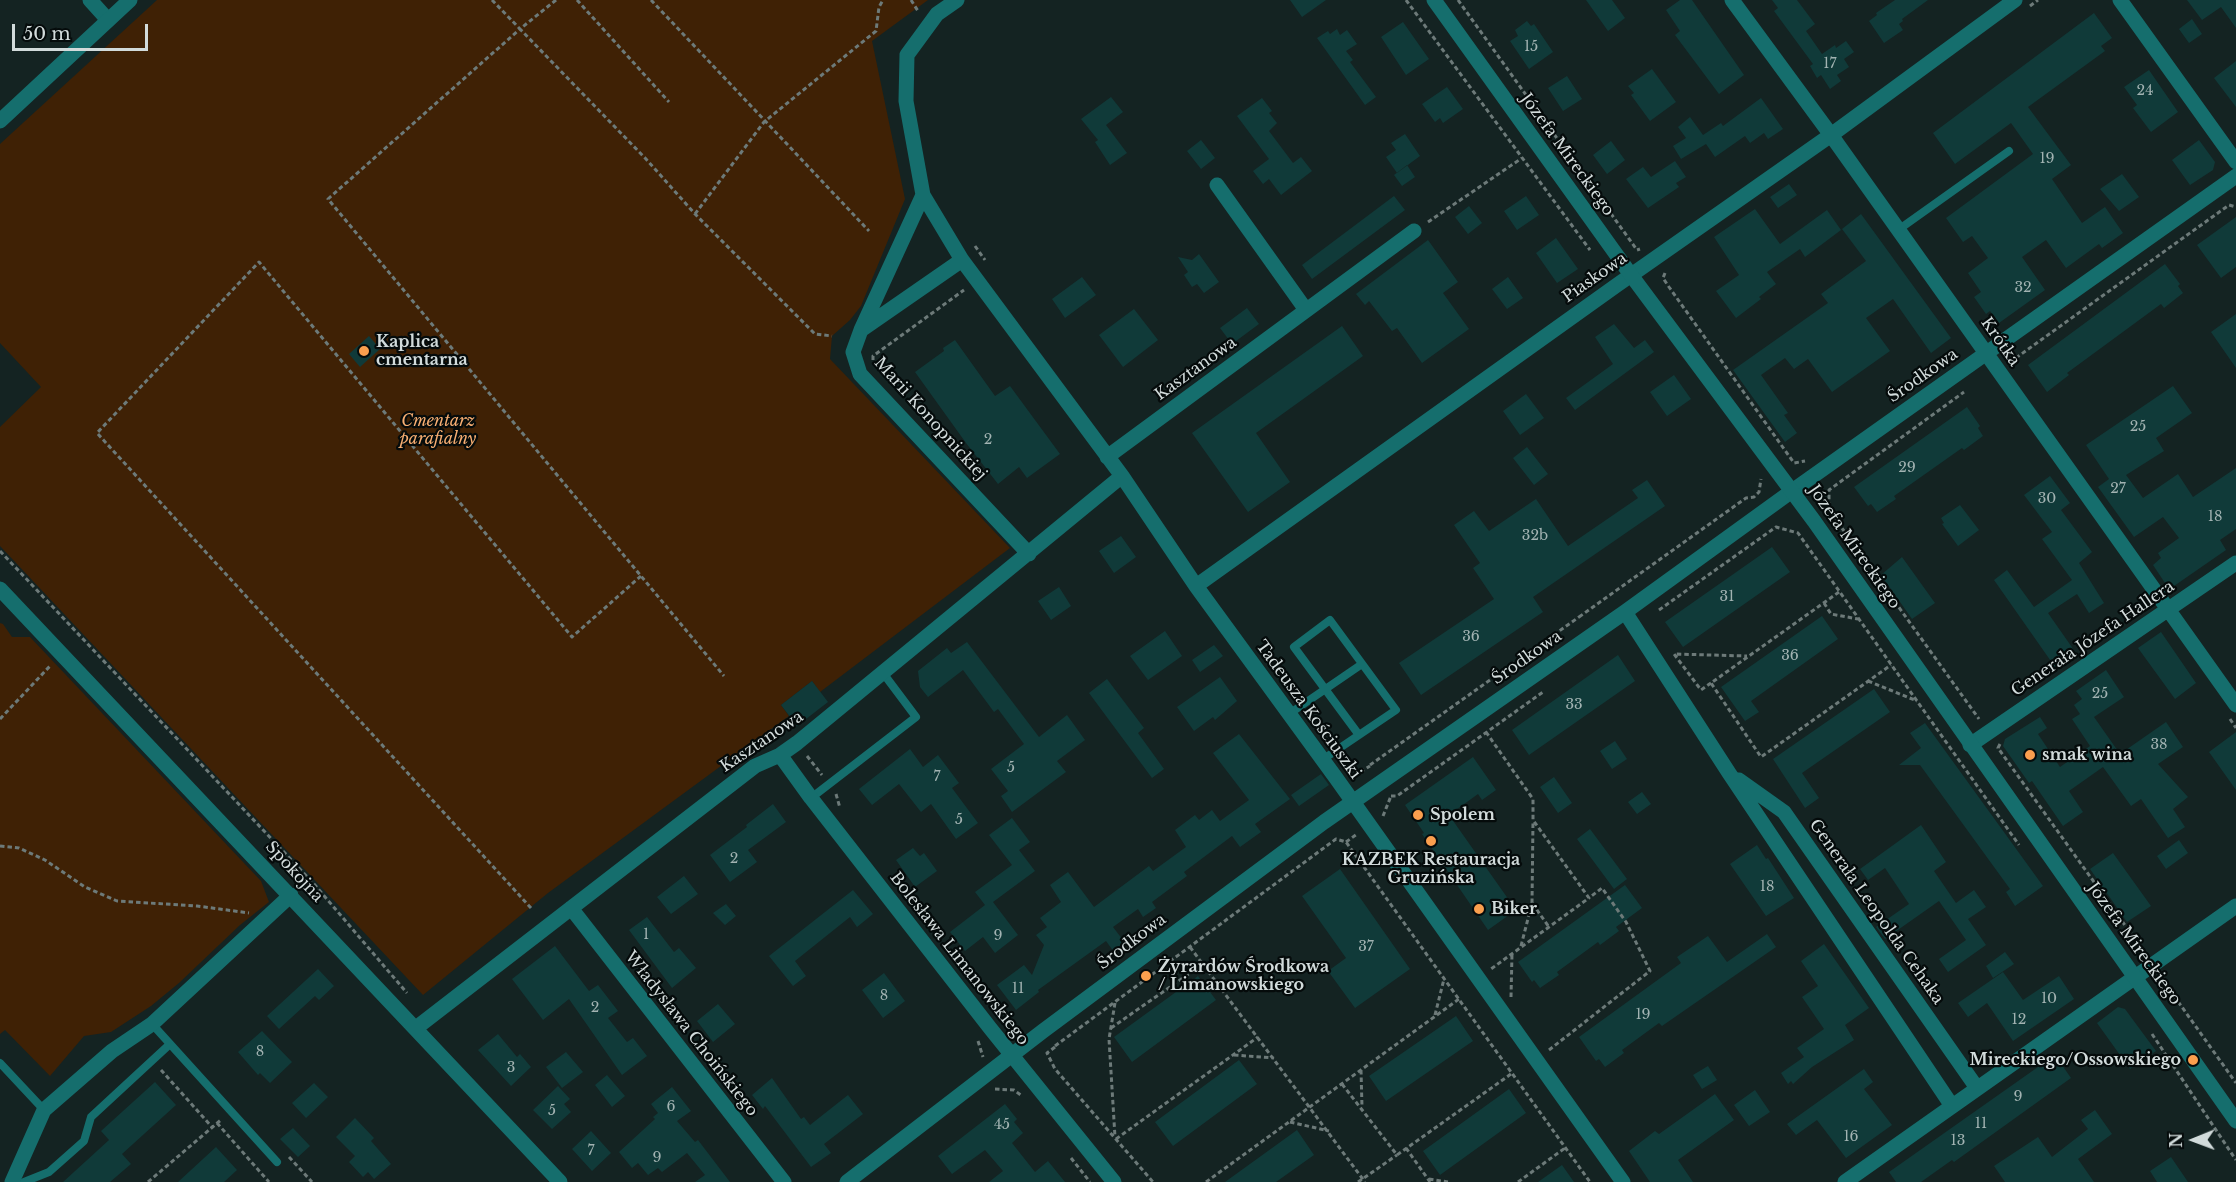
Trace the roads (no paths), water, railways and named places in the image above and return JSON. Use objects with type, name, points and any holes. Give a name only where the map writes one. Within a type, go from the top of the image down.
[{"type":"street","points":[[90,0],[108,20]]},
{"type":"street","points":[[0,121],[130,0]]},
{"type":"street","points":[[861,330],[957,264],[923,195],[906,100],[908,55],[937,14],[957,0]]},
{"type":"street","name":"Józefa Mireckiego","points":[[1434,0],[1631,275],[1792,491],[2236,1121]]},
{"type":"street","name":"Krótka","points":[[1732,0],[1831,135],[2167,611],[2236,705]]},
{"type":"street","name":"Piaskowa","points":[[1196,586],[1831,135],[2015,0]]},
{"type":"street","points":[[2120,0],[2236,162]]},
{"type":"street","name":"Środkowa","points":[[847,1182],[1199,913],[1352,802],[1625,612],[2236,176]]},
{"type":"street","points":[[1217,185],[1305,310]]},
{"type":"street","name":"Marii Konopnickiej","points":[[923,195],[853,352],[860,374],[1029,554]]},
{"type":"street","name":"Kasztanowa","points":[[1107,457],[1414,231]]},
{"type":"street","name":"Tadeusza Kościuszki","points":[[957,264],[1122,476],[1196,586],[1623,1182]]},
{"type":"street","name":"Kasztanowa","points":[[416,1028],[755,766],[780,755],[797,743],[1122,476]]},
{"type":"street","name":"Generała Józefa Hallera","points":[[1970,745],[2236,563]]},
{"type":"street","name":"Spokojna","points":[[0,589],[560,1182]]},
{"type":"street","name":"Generała Leopolda Cehaka","points":[[1625,612],[1729,773],[1952,1106]]},
{"type":"street","name":"Bolesława Limanowskiego","points":[[780,755],[1012,1056],[1114,1182]]},
{"type":"street","name":"Generała Leopolda Cehaka","points":[[1729,773],[1784,813],[1977,1088]]},
{"type":"street","points":[[12,1182],[44,1110],[112,1050],[152,1024],[291,895]]},
{"type":"street","points":[[1845,1182],[2236,906]]},
{"type":"street","name":"Władysława Choińskiego","points":[[571,908],[784,1182]]},
{"type":"lane","points":[[1898,230],[2009,150]]},
{"type":"lane","points":[[1322,760],[1359,735],[1396,710],[1330,620],[1293,646],[1359,735]]},
{"type":"lane","points":[[1289,714],[1362,664]]},
{"type":"lane","points":[[811,798],[916,717],[883,673]]},
{"type":"lane","points":[[152,1024],[277,1162]]},
{"type":"lane","points":[[24,1182],[49,1172],[84,1141],[91,1117],[170,1044]]},
{"type":"lane","points":[[0,1064],[44,1110]]},
{"type":"place","name":"Kaplica cmentarna","points":[[364,351]]},
{"type":"place","name":"smak wina","points":[[2030,755]]},
{"type":"place","name":"Spolem","points":[[1418,815]]},
{"type":"place","name":"KAZBEK Restauracja Gruzińska","points":[[1431,841]]},
{"type":"place","name":"Biker","points":[[1479,909]]},
{"type":"place","name":"Żyrardów Środkowa / Limanowskiego","points":[[1146,976]]},
{"type":"place","name":"Mireckiego/Ossowskiego","points":[[2193,1060]]},
{"type":"park label","name":"Cmentarz parafialny","points":[[438,430]]}]
